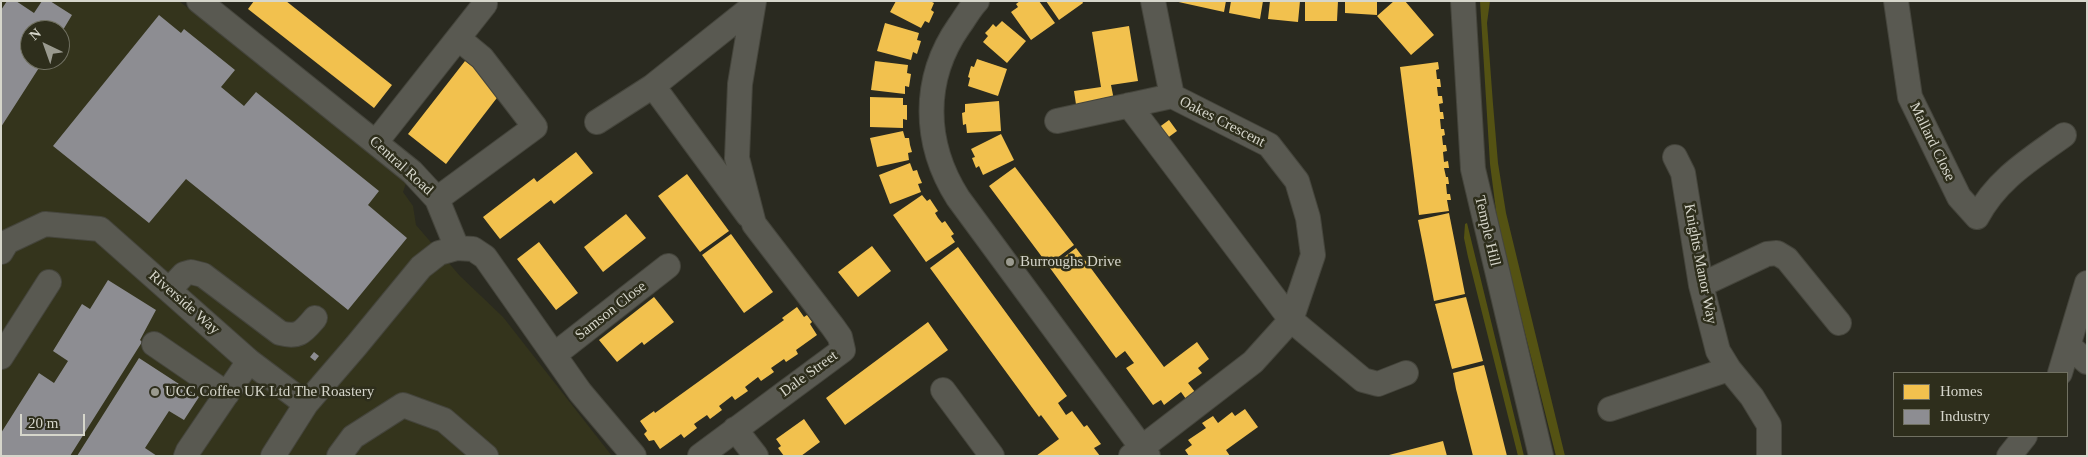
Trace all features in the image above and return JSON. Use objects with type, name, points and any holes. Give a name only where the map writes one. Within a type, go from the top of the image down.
[{"type":"street","name":"Central Road","points":[[199,1],[412,172],[437,199],[457,248]]},
{"type":"street","points":[[977,1],[952,36],[936,70],[931,102],[933,133],[938,157],[949,184],[958,198],[1140,453]]},
{"type":"street","name":"Oakes Crescent","points":[[1140,453],[1253,362],[1291,320],[1313,256],[1308,218],[1297,181],[1269,145],[1172,96],[1153,1]]},
{"type":"street","name":"Temple Hill","points":[[1463,1],[1473,169],[1541,456]]},
{"type":"street","name":"Mallard Close","points":[[1896,1],[1910,97],[1959,196],[1977,216],[1999,184],[2015,170],[2064,135]]},
{"type":"street","points":[[376,142],[458,39],[484,2]]},
{"type":"street","name":"Dale Street","points":[[597,122],[653,86],[753,4]]},
{"type":"street","name":"Dale Street","points":[[753,4],[740,84],[738,158],[754,224]]},
{"type":"street","points":[[437,199],[535,127],[482,58],[458,39]]},
{"type":"street","name":"Dale Street","points":[[653,86],[754,224],[833,327],[840,337],[843,350],[700,456]]},
{"type":"street","points":[[1057,121],[1172,96]]},
{"type":"street","points":[[1128,105],[1291,320],[1363,380],[1378,384],[1406,374]]},
{"type":"street","name":"Knights Manor Way","points":[[1676,158],[1683,173],[1701,285],[1718,351],[1729,369],[1752,397],[1769,425],[1769,456]]},
{"type":"street","name":"Riverside Way","points":[[1,252],[7,242],[45,224],[100,229],[249,361],[306,404]]},
{"type":"street","points":[[273,456],[306,404],[421,267],[439,252],[457,248],[473,249],[485,257],[580,392],[634,456]]},
{"type":"street","points":[[1701,285],[1767,254],[1777,253],[1787,259],[1839,323]]},
{"type":"street","name":"Samson Close","points":[[554,355],[668,266]]},
{"type":"street","points":[[170,290],[184,274],[198,273],[280,333],[291,336],[298,335],[305,330],[315,318]]},
{"type":"street","points":[[1,356],[49,282]]},
{"type":"street","points":[[2060,372],[2087,283]]},
{"type":"street","points":[[154,344],[227,394]]},
{"type":"street","points":[[2069,346],[2087,362]]},
{"type":"street","points":[[186,456],[188,450],[249,361]]},
{"type":"street","points":[[1610,409],[1729,369]]},
{"type":"street","points":[[942,390],[992,456]]},
{"type":"street","points":[[339,456],[353,437],[403,405],[444,420],[486,456]]},
{"type":"street","points":[[735,429],[756,456]]},
{"type":"street","points":[[2009,456],[2024,437]]},
{"type":"shaded area","points":[[1,1],[179,1],[406,183],[403,192],[413,206],[416,225],[460,276],[503,317],[612,456],[1,456]]},
{"type":"shaded area","points":[[1480,1],[1490,1],[1487,23],[1493,104],[1498,163],[1506,213],[1565,456],[1556,456],[1498,226],[1490,164]]},
{"type":"shaded area","points":[[1467,223],[1524,456],[1518,456],[1468,257],[1464,238],[1465,224]]},
{"type":"building: Homes","points":[[254,1],[286,1],[392,85],[374,108],[248,9]]},
{"type":"building: Homes","points":[[896,1],[930,1],[934,3],[931,10],[934,12],[929,23],[925,21],[921,28],[890,12]]},
{"type":"building: Homes","points":[[1020,1],[1039,1],[1055,23],[1031,40],[1011,12],[1018,7],[1016,4]]},
{"type":"building: Homes","points":[[1046,1],[1082,1],[1083,3],[1059,20]]},
{"type":"building: Homes","points":[[1174,1],[1226,1],[1224,12]]},
{"type":"building: Homes","points":[[1231,1],[1263,1],[1260,19],[1229,13]]},
{"type":"building: Homes","points":[[1270,1],[1300,1],[1298,22],[1268,19]]},
{"type":"building: Homes","points":[[1305,1],[1338,1],[1337,21],[1305,21]]},
{"type":"building: Homes","points":[[1345,1],[1377,1],[1377,15],[1345,13]]},
{"type":"building: Homes","points":[[1394,1],[1405,1],[1434,35],[1411,55],[1377,16]]},
{"type":"building: Homes","points":[[1002,21],[1026,41],[1007,63],[983,42],[988,36],[985,33],[993,24],[996,27]]},
{"type":"building: Homes","points":[[885,23],[919,33],[917,40],[921,41],[917,54],[913,52],[911,60],[877,51]]},
{"type":"building: Homes","points":[[1129,26],[1138,81],[1111,85],[1115,105],[1077,111],[1074,91],[1101,87],[1092,32]]},
{"type":"building: Homes","points":[[977,59],[1007,69],[998,96],[968,86],[971,66],[974,67]]},
{"type":"building: Homes","points":[[465,61],[503,90],[446,164],[408,134]]},
{"type":"building: Homes","points":[[875,61],[908,65],[907,73],[911,74],[909,87],[905,86],[905,94],[871,90]]},
{"type":"building: Homes","points":[[1438,62],[1439,69],[1436,70],[1437,79],[1440,79],[1441,87],[1437,87],[1438,96],[1442,96],[1443,103],[1439,104],[1440,112],[1443,112],[1444,119],[1440,119],[1441,129],[1444,129],[1445,135],[1442,136],[1443,145],[1446,145],[1447,151],[1443,152],[1444,162],[1448,161],[1449,168],[1444,168],[1449,184],[1446,184],[1447,194],[1450,194],[1451,200],[1447,200],[1449,211],[1419,215],[1400,67]]},
{"type":"building: Homes","points":[[870,97],[903,98],[903,105],[907,105],[907,120],[903,119],[903,128],[870,127]]},
{"type":"building: Homes","points":[[999,101],[1001,131],[967,133],[966,124],[963,125],[962,113],[965,112],[965,104]]},
{"type":"building: Homes","points":[[1169,120],[1177,131],[1166,139],[1158,128]]},
{"type":"building: Homes","points":[[903,131],[905,138],[909,138],[912,152],[908,153],[909,160],[877,167],[870,138]]},
{"type":"building: Homes","points":[[1001,134],[1014,160],[983,175],[979,166],[976,168],[972,158],[975,157],[971,149]]},
{"type":"building: Homes","points":[[576,152],[593,173],[554,204],[551,200],[500,239],[483,217],[534,178],[537,182]]},
{"type":"building: Homes","points":[[910,163],[913,171],[917,170],[922,183],[918,184],[921,192],[890,204],[879,175]]},
{"type":"building: Homes","points":[[1015,167],[1074,245],[1048,265],[989,186]]},
{"type":"building: Homes","points":[[687,174],[729,231],[700,252],[658,196]]},
{"type":"building: Homes","points":[[922,195],[927,201],[930,199],[938,211],[935,213],[938,218],[942,223],[945,221],[954,234],[951,236],[955,242],[926,262],[893,215]]},
{"type":"building: Homes","points":[[1449,213],[1465,294],[1434,301],[1418,220]]},
{"type":"building: Homes","points":[[626,214],[646,238],[603,272],[584,247]]},
{"type":"building: Homes","points":[[731,234],[773,292],[744,313],[702,255]]},
{"type":"building: Homes","points":[[539,242],[578,293],[556,310],[517,259]]},
{"type":"building: Homes","points":[[872,246],[891,271],[858,297],[838,272]]},
{"type":"building: Homes","points":[[958,247],[1067,396],[1058,403],[1066,415],[1072,411],[1084,427],[1087,425],[1101,444],[1094,448],[1100,456],[1036,456],[1059,439],[1041,415],[1039,417],[930,268]]},
{"type":"building: Homes","points":[[1076,248],[1164,367],[1197,342],[1209,359],[1198,368],[1202,373],[1188,383],[1195,392],[1186,399],[1181,392],[1164,405],[1161,400],[1153,405],[1126,368],[1134,363],[1125,351],[1116,358],[1050,268]]},
{"type":"building: Homes","points":[[654,297],[674,322],[644,345],[642,342],[617,362],[599,340]]},
{"type":"building: Homes","points":[[1466,297],[1483,361],[1452,369],[1435,304]]},
{"type":"building: Homes","points":[[797,307],[804,317],[807,315],[812,322],[810,324],[817,335],[796,350],[798,354],[786,362],[784,359],[771,368],[774,372],[761,381],[758,377],[745,387],[748,391],[735,400],[732,396],[719,406],[722,410],[710,419],[707,415],[694,424],[697,428],[684,438],[681,434],[660,449],[654,440],[649,441],[644,434],[647,431],[640,421],[654,411],[655,413],[784,320],[782,318]]},
{"type":"building: Homes","points":[[928,322],[948,350],[845,425],[826,398]]},
{"type":"building: Homes","points":[[1484,365],[1507,456],[1473,456],[1456,389],[1453,373]]},
{"type":"building: Homes","points":[[1245,409],[1258,427],[1226,450],[1230,456],[1189,456],[1185,450],[1192,445],[1188,440],[1206,428],[1202,423],[1213,416],[1218,423],[1232,412],[1235,416]]},
{"type":"building: Homes","points":[[804,419],[820,442],[801,456],[784,456],[778,448],[781,446],[776,439]]},
{"type":"building: Homes","points":[[1443,441],[1447,456],[1389,456],[1389,455]]},
{"type":"building: Industry","points":[[7,1],[16,1],[34,13],[42,1],[50,1],[72,15],[69,20],[20,20],[20,70],[38,70],[1,127],[1,10]]},
{"type":"building: Industry","points":[[159,15],[181,33],[184,29],[235,70],[221,87],[244,106],[256,92],[379,191],[368,205],[407,238],[348,310],[186,179],[149,223],[53,146]]},
{"type":"building: Industry","points":[[108,280],[156,310],[140,340],[142,342],[70,456],[1,456],[1,433],[39,373],[54,383],[68,361],[53,351],[82,304],[90,309]]},
{"type":"building: Industry","points":[[314,352],[319,356],[315,361],[310,357]]},
{"type":"building: Industry","points":[[139,358],[199,397],[184,420],[169,411],[145,448],[157,456],[77,456]]},
{"type":"place","name":"Burroughs Drive","points":[[1010,262]]},
{"type":"place","name":"UCC Coffee UK Ltd The Roastery","points":[[155,392]]}]
